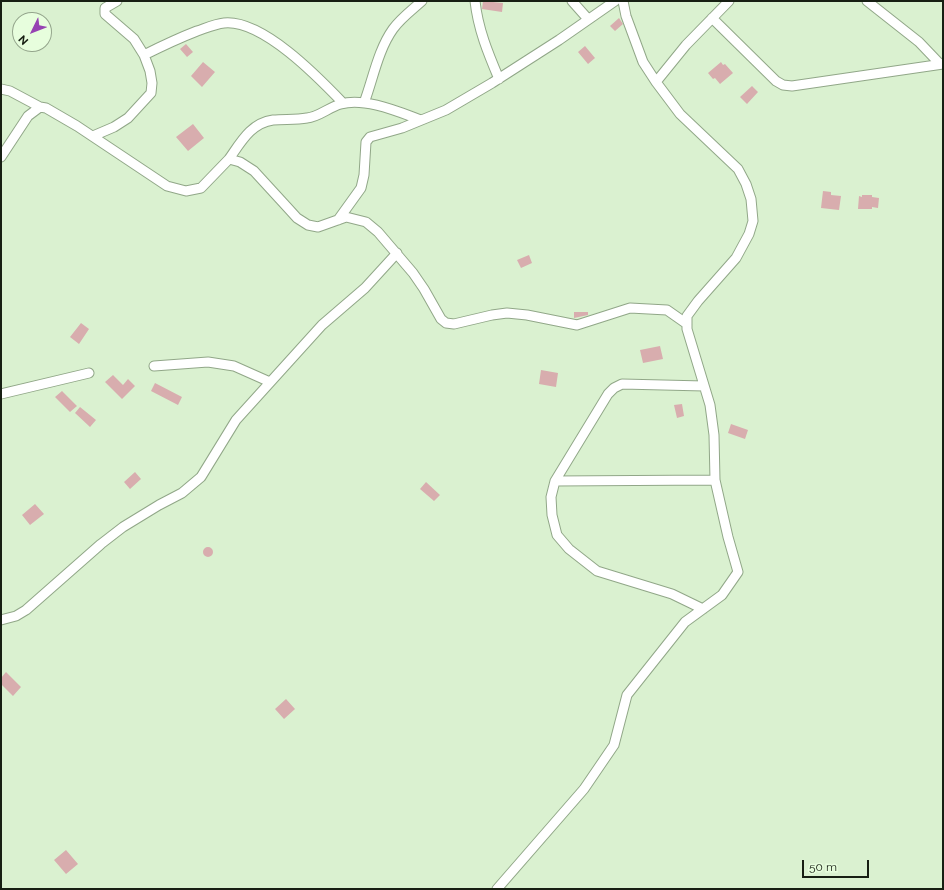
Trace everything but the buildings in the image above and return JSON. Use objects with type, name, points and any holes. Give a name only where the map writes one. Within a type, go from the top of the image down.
[{"type":"street","points":[[92,136],[114,127],[128,118],[151,93],[152,83],[150,71],[144,55],[134,39],[105,14],[105,8],[117,1]]},
{"type":"street","points":[[364,103],[376,66],[388,38],[394,28],[404,17],[422,1]]},
{"type":"street","points":[[475,1],[476,16],[484,44],[499,79]]},
{"type":"street","points":[[572,1],[588,19]]},
{"type":"street","points":[[338,220],[361,188],[364,175],[366,142],[370,137],[402,128],[446,110],[499,79],[615,1]]},
{"type":"street","points":[[497,889],[584,789],[614,745],[626,695],[685,622],[722,595],[738,572],[728,537],[715,480],[714,435],[710,405],[687,329],[687,316],[698,301],[736,258],[749,234],[753,221],[751,199],[746,184],[738,169],[680,114],[643,62],[626,16],[623,1]]},
{"type":"street","points":[[656,82],[686,45],[729,1]]},
{"type":"street","points":[[867,1],[919,42],[941,64]]},
{"type":"street","points":[[712,18],[776,81],[783,85],[792,86],[941,64]]},
{"type":"street","points":[[144,55],[211,26],[224,22],[234,23],[252,28],[264,34],[318,78],[343,103]]},
{"type":"street","points":[[1,89],[10,91],[40,107],[46,108],[92,136],[167,186],[186,191],[201,188],[229,159],[252,128],[261,123],[274,120],[309,118],[343,103],[364,103],[421,120]]},
{"type":"street","points":[[1,157],[28,116],[40,107]]},
{"type":"street","points":[[229,159],[240,162],[254,171],[297,218],[308,225],[318,227],[346,217],[366,222],[378,232],[397,253],[424,289],[441,319],[446,323],[454,324],[492,315],[508,313],[527,315],[577,325],[630,308],[666,310],[687,324]]},
{"type":"street","points":[[1,620],[16,616],[26,610],[101,544],[123,527],[182,493],[201,477],[236,420],[322,325],[365,288],[397,253]]},
{"type":"street","points":[[154,366],[208,362],[234,366],[270,382]]},
{"type":"street","points":[[1,394],[89,373]]},
{"type":"street","points":[[703,609],[672,594],[597,571],[569,549],[557,535],[552,515],[551,497],[555,481],[608,394],[614,388],[622,384],[704,386]]},
{"type":"street","points":[[555,481],[715,480]]}]
